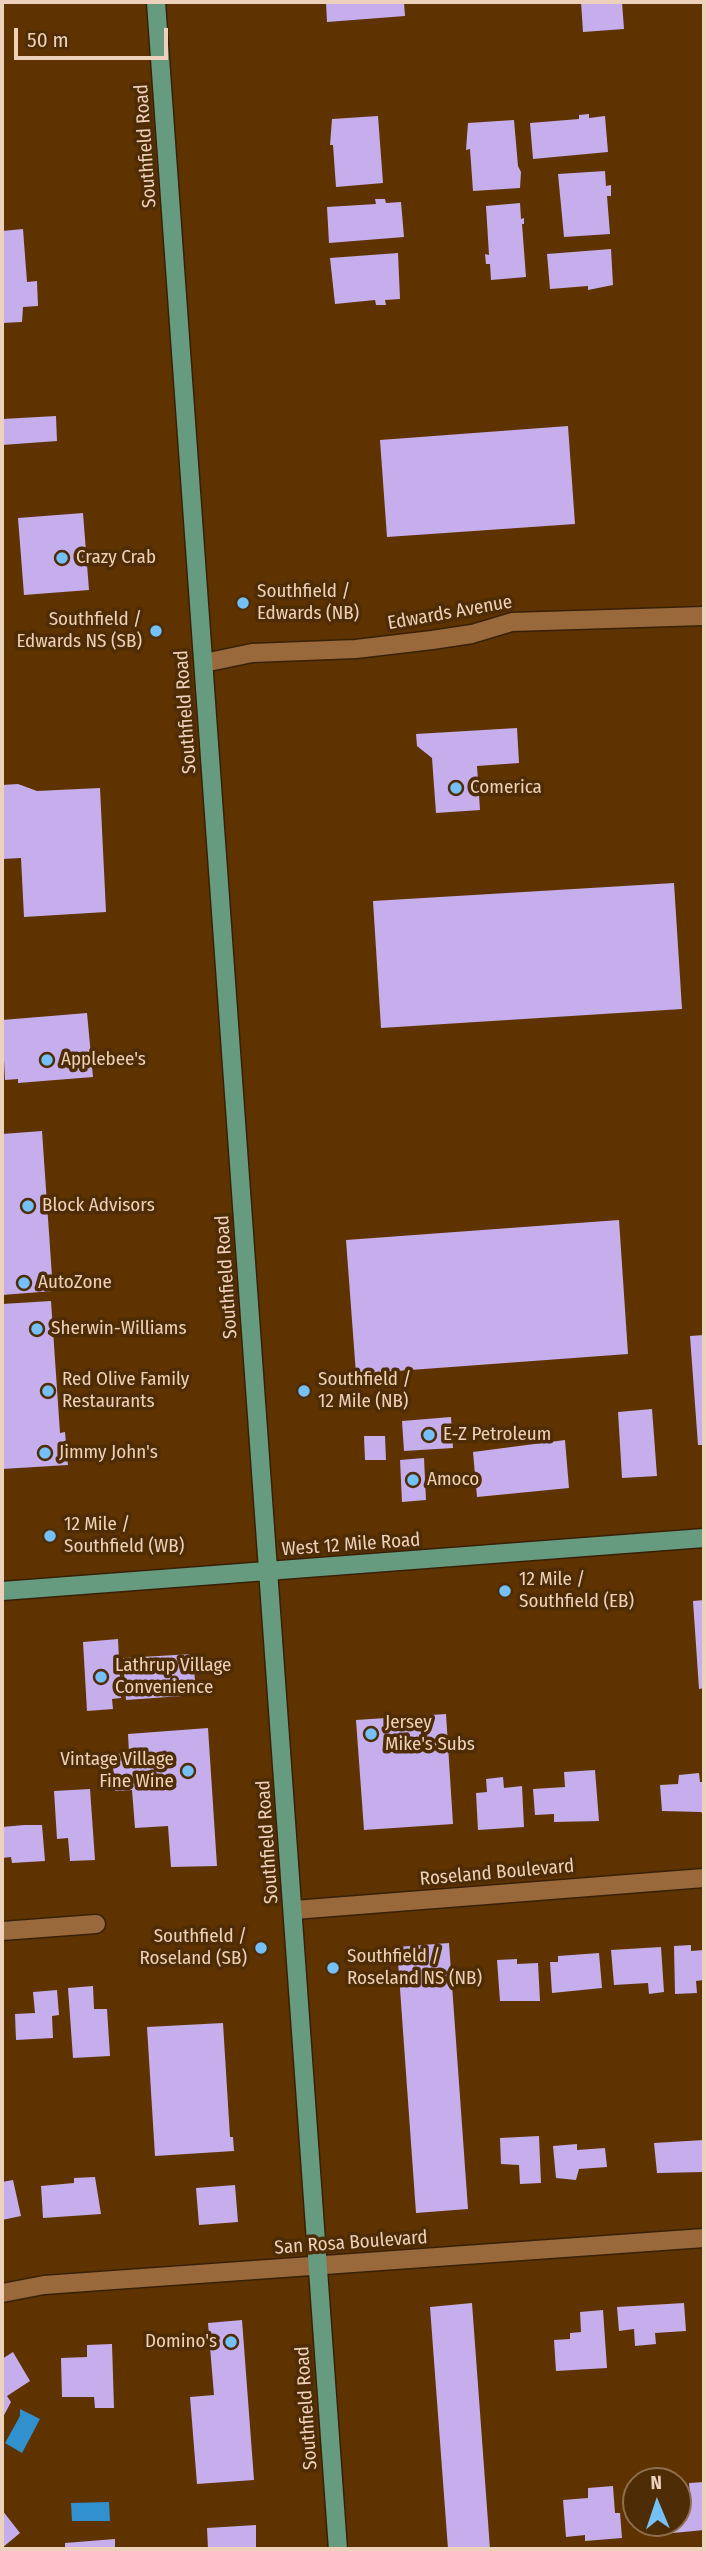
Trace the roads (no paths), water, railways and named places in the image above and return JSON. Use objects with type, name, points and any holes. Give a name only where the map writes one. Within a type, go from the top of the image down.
[{"type":"main road","name":"Southfield Road","points":[[156,2],[338,2549]]},
{"type":"main road","name":"West 12 Mile Road","points":[[2,1591],[704,1538]]},
{"type":"street","name":"Edwards Avenue","points":[[204,663],[252,653],[356,649],[432,640],[512,622],[704,616]]},
{"type":"street","name":"Roseland Boulevard","points":[[294,1910],[704,1878]]},
{"type":"street","points":[[2,1931],[96,1924]]},
{"type":"street","name":"San Rosa Boulevard","points":[[2,2293],[44,2285],[704,2238]]},
{"type":"water","points":[[20,2409],[40,2419],[22,2453],[5,2443],[20,2416]]},
{"type":"water","points":[[109,2502],[110,2521],[72,2521],[71,2503]]},
{"type":"place","name":"Crazy Crab","points":[[62,558]]},
{"type":"place","name":"Southfield / Edwards (NB)","points":[[243,603]]},
{"type":"place","name":"Southfield / Edwards NS (SB)","points":[[156,631]]},
{"type":"place","name":"Comerica","points":[[456,788]]},
{"type":"place","name":"Applebee's","points":[[47,1060]]},
{"type":"place","name":"Block Advisors","points":[[28,1206]]},
{"type":"place","name":"AutoZone","points":[[24,1283]]},
{"type":"place","name":"Sherwin-Williams","points":[[37,1329]]},
{"type":"place","name":"Red Olive Family Restaurants","points":[[48,1391]]},
{"type":"place","name":"Southfield / 12 Mile (NB)","points":[[304,1391]]},
{"type":"place","name":"E-Z Petroleum","points":[[429,1435]]},
{"type":"place","name":"Jimmy John's","points":[[45,1453]]},
{"type":"place","name":"Amoco","points":[[413,1480]]},
{"type":"place","name":"12 Mile / Southfield (WB)","points":[[50,1536]]},
{"type":"place","name":"12 Mile / Southfield (EB)","points":[[505,1591]]},
{"type":"place","name":"Lathrup Village Convenience","points":[[101,1677]]},
{"type":"place","name":"Jersey Mike's Subs","points":[[371,1734]]},
{"type":"place","name":"Vintage Village Fine Wine","points":[[188,1771]]},
{"type":"place","name":"Southfield / Roseland (SB)","points":[[261,1948]]},
{"type":"place","name":"Southfield / Roseland NS (NB)","points":[[333,1968]]},
{"type":"place","name":"Domino's","points":[[231,2342]]}]
